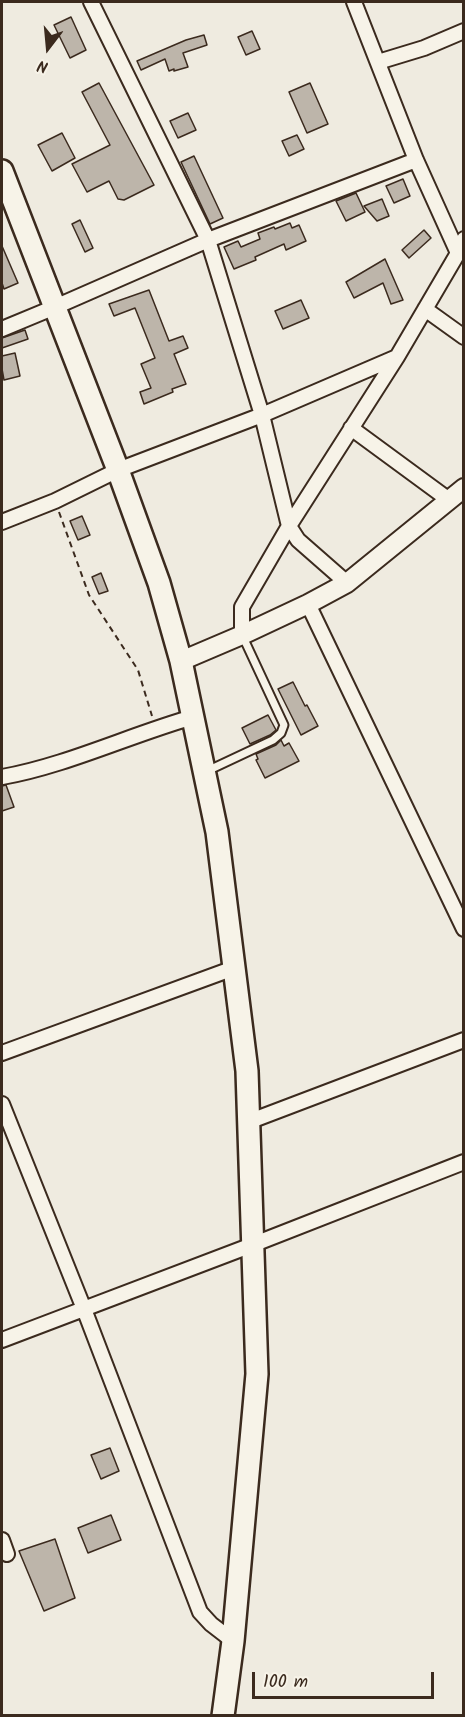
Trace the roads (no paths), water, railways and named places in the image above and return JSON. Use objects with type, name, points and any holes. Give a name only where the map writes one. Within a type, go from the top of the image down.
[{"type":"main road","points":[[2,171],[118,470],[159,583],[181,662],[217,832],[246,1071],[257,1374],[233,1641],[223,1716]]},
{"type":"main road","points":[[181,662],[308,604],[347,583],[464,488]]},
{"type":"street","points":[[91,2],[208,240],[262,415],[289,526],[298,540],[347,583]]},
{"type":"street","points":[[354,2],[416,160],[458,253]]},
{"type":"street","points":[[378,62],[424,48],[464,31]]},
{"type":"street","points":[[2,329],[208,240],[416,160]]},
{"type":"street","points":[[242,635],[242,607],[289,526],[397,357],[464,239]]},
{"type":"street","points":[[425,309],[464,337]]},
{"type":"street","points":[[2,522],[55,501],[118,470],[262,415],[397,357]]},
{"type":"street","points":[[351,428],[449,500]]},
{"type":"street","points":[[308,604],[464,929]]},
{"type":"street","points":[[2,777],[56,763],[156,727],[193,717]]},
{"type":"street","points":[[2,1053],[234,968]]},
{"type":"street","points":[[248,1122],[464,1040]]},
{"type":"street","points":[[2,1104],[84,1309],[200,1612],[233,1641]]},
{"type":"street","points":[[2,1340],[464,1162]]},
{"type":"street","points":[[2,1540],[7,1554]]},
{"type":"lane","points":[[204,772],[273,740],[281,733],[284,725],[242,635]]}]
